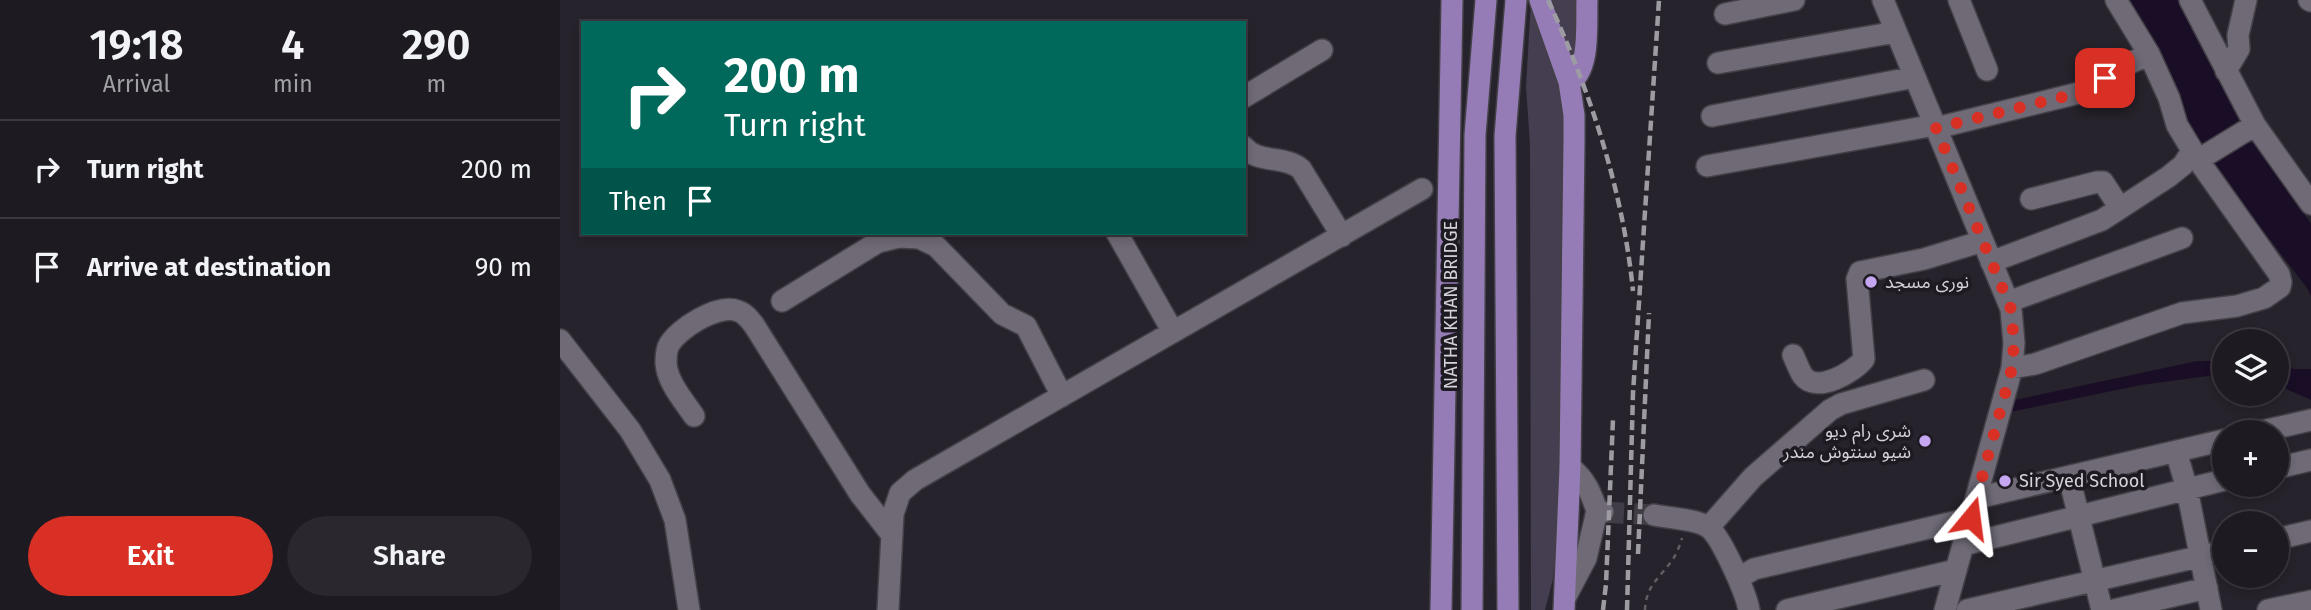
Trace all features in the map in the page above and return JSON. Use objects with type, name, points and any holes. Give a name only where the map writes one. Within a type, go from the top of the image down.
[{"type":"highway","points":[[1441,610],[1452,0]]},
{"type":"highway","name":"NATHA KHAN BRIDGE","points":[[1472,610],[1475,135],[1486,0]]},
{"type":"highway","points":[[1508,608],[1505,136],[1516,0]]},
{"type":"highway","points":[[1540,0],[1569,82],[1574,115],[1570,467],[1565,603]]},
{"type":"highway","points":[[1569,82],[1574,80],[1583,65],[1587,0]]},
{"type":"street","points":[[1725,14],[1794,0]]},
{"type":"street","points":[[1883,0],[2011,309],[2014,343],[2012,368],[1945,610]]},
{"type":"street","points":[[1959,0],[1987,69]]},
{"type":"street","points":[[2012,368],[2035,364],[2182,313],[2237,306],[2264,298],[2280,287],[2279,274],[2177,125],[2169,98],[2148,54],[2116,0]]},
{"type":"street","points":[[2190,0],[2255,125],[2311,204]]},
{"type":"street","points":[[2226,71],[2239,50],[2238,35],[2246,0]]},
{"type":"street","points":[[1718,63],[1896,32]]},
{"type":"street","points":[[1246,96],[1322,50]]},
{"type":"street","points":[[1707,166],[1935,126],[2083,92],[2113,71],[2148,54]]},
{"type":"street","points":[[1712,116],[1915,78]]},
{"type":"street","points":[[1992,262],[2102,220],[2168,177],[2195,155],[2255,125]]},
{"type":"street","points":[[1246,149],[1253,155],[1295,164],[1301,169],[1342,236]]},
{"type":"street","points":[[2031,199],[2103,182],[2120,208]]},
{"type":"street","points":[[888,610],[893,514],[900,493],[915,480],[1422,189]]},
{"type":"street","points":[[1118,235],[1173,332]]},
{"type":"street","points":[[782,301],[878,242],[899,237],[919,238],[936,246],[1002,314],[1027,326],[1062,396]]},
{"type":"street","points":[[2008,302],[2182,238]]},
{"type":"street","points":[[1793,355],[1803,377],[1812,383],[1825,382],[1846,373],[1864,359],[1857,279],[1860,272],[1924,259],[1983,241]]},
{"type":"street","points":[[694,416],[673,383],[666,364],[668,346],[685,329],[712,312],[736,310],[746,315],[754,325],[860,494],[892,535]]},
{"type":"street","points":[[560,340],[630,430],[660,480],[675,520],[690,610]]},
{"type":"street","points":[[1709,527],[1753,477],[1830,410],[1841,404],[1924,380]]},
{"type":"street","points":[[2289,424],[2311,419]]},
{"type":"street","points":[[1740,578],[1754,569],[1974,508],[2069,477],[2212,443]]},
{"type":"street","points":[[2176,451],[2187,489],[2211,610]]},
{"type":"street","points":[[2289,465],[2311,460]]},
{"type":"street","points":[[1565,603],[1586,558],[1600,512],[1582,477],[1570,467]]},
{"type":"street","points":[[2069,477],[2104,610],[2207,588]]},
{"type":"street","points":[[1963,545],[2212,483]]},
{"type":"street","points":[[1654,515],[1709,527],[1716,535],[1732,569],[1740,578],[1749,610]]},
{"type":"street","points":[[2289,536],[2311,531]]},
{"type":"street","points":[[1967,610],[2212,554]]},
{"type":"street","points":[[1787,610],[1956,570]]},
{"type":"street","points":[[2268,610],[2311,601]]},
{"type":"path","points":[[1645,610],[1646,598],[1655,580],[1674,558],[1682,539],[1684,521]]},
{"type":"shaded area","points":[[1531,0],[1580,0],[1581,214],[1553,579],[1545,610],[1531,610],[1530,144],[1526,87]]},
{"type":"shaded area","points":[[2126,0],[2181,0],[2251,140],[2256,139],[2311,224],[2311,296],[2211,163]]},
{"type":"shaded area","points":[[2197,361],[2212,361],[2212,376],[2141,385],[2010,412],[2015,400]]},
{"type":"shaded area","points":[[2289,368],[2311,369],[2311,400],[2289,390]]},
{"type":"tunnel","points":[[1603,512],[1654,515]]},
{"type":"railway","points":[[1548,0],[1591,105],[1613,179],[1633,291]]},
{"type":"railway","points":[[1627,610],[1633,393],[1659,0]]},
{"type":"railway","points":[[1638,554],[1649,313]]},
{"type":"railway","points":[[1603,610],[1613,419]]},
{"type":"place","name":"نوری مسجد","points":[[1871,282]]},
{"type":"place","name":"شری رام دیو شیو سنتوش مندر","points":[[1925,441]]},
{"type":"place","name":"Sir Syed School","points":[[2005,481]]},
{"type":"route","points":[[1971,518],[2012,368],[2014,343],[2011,309],[1936,128],[2083,92],[2105,78]]}]
